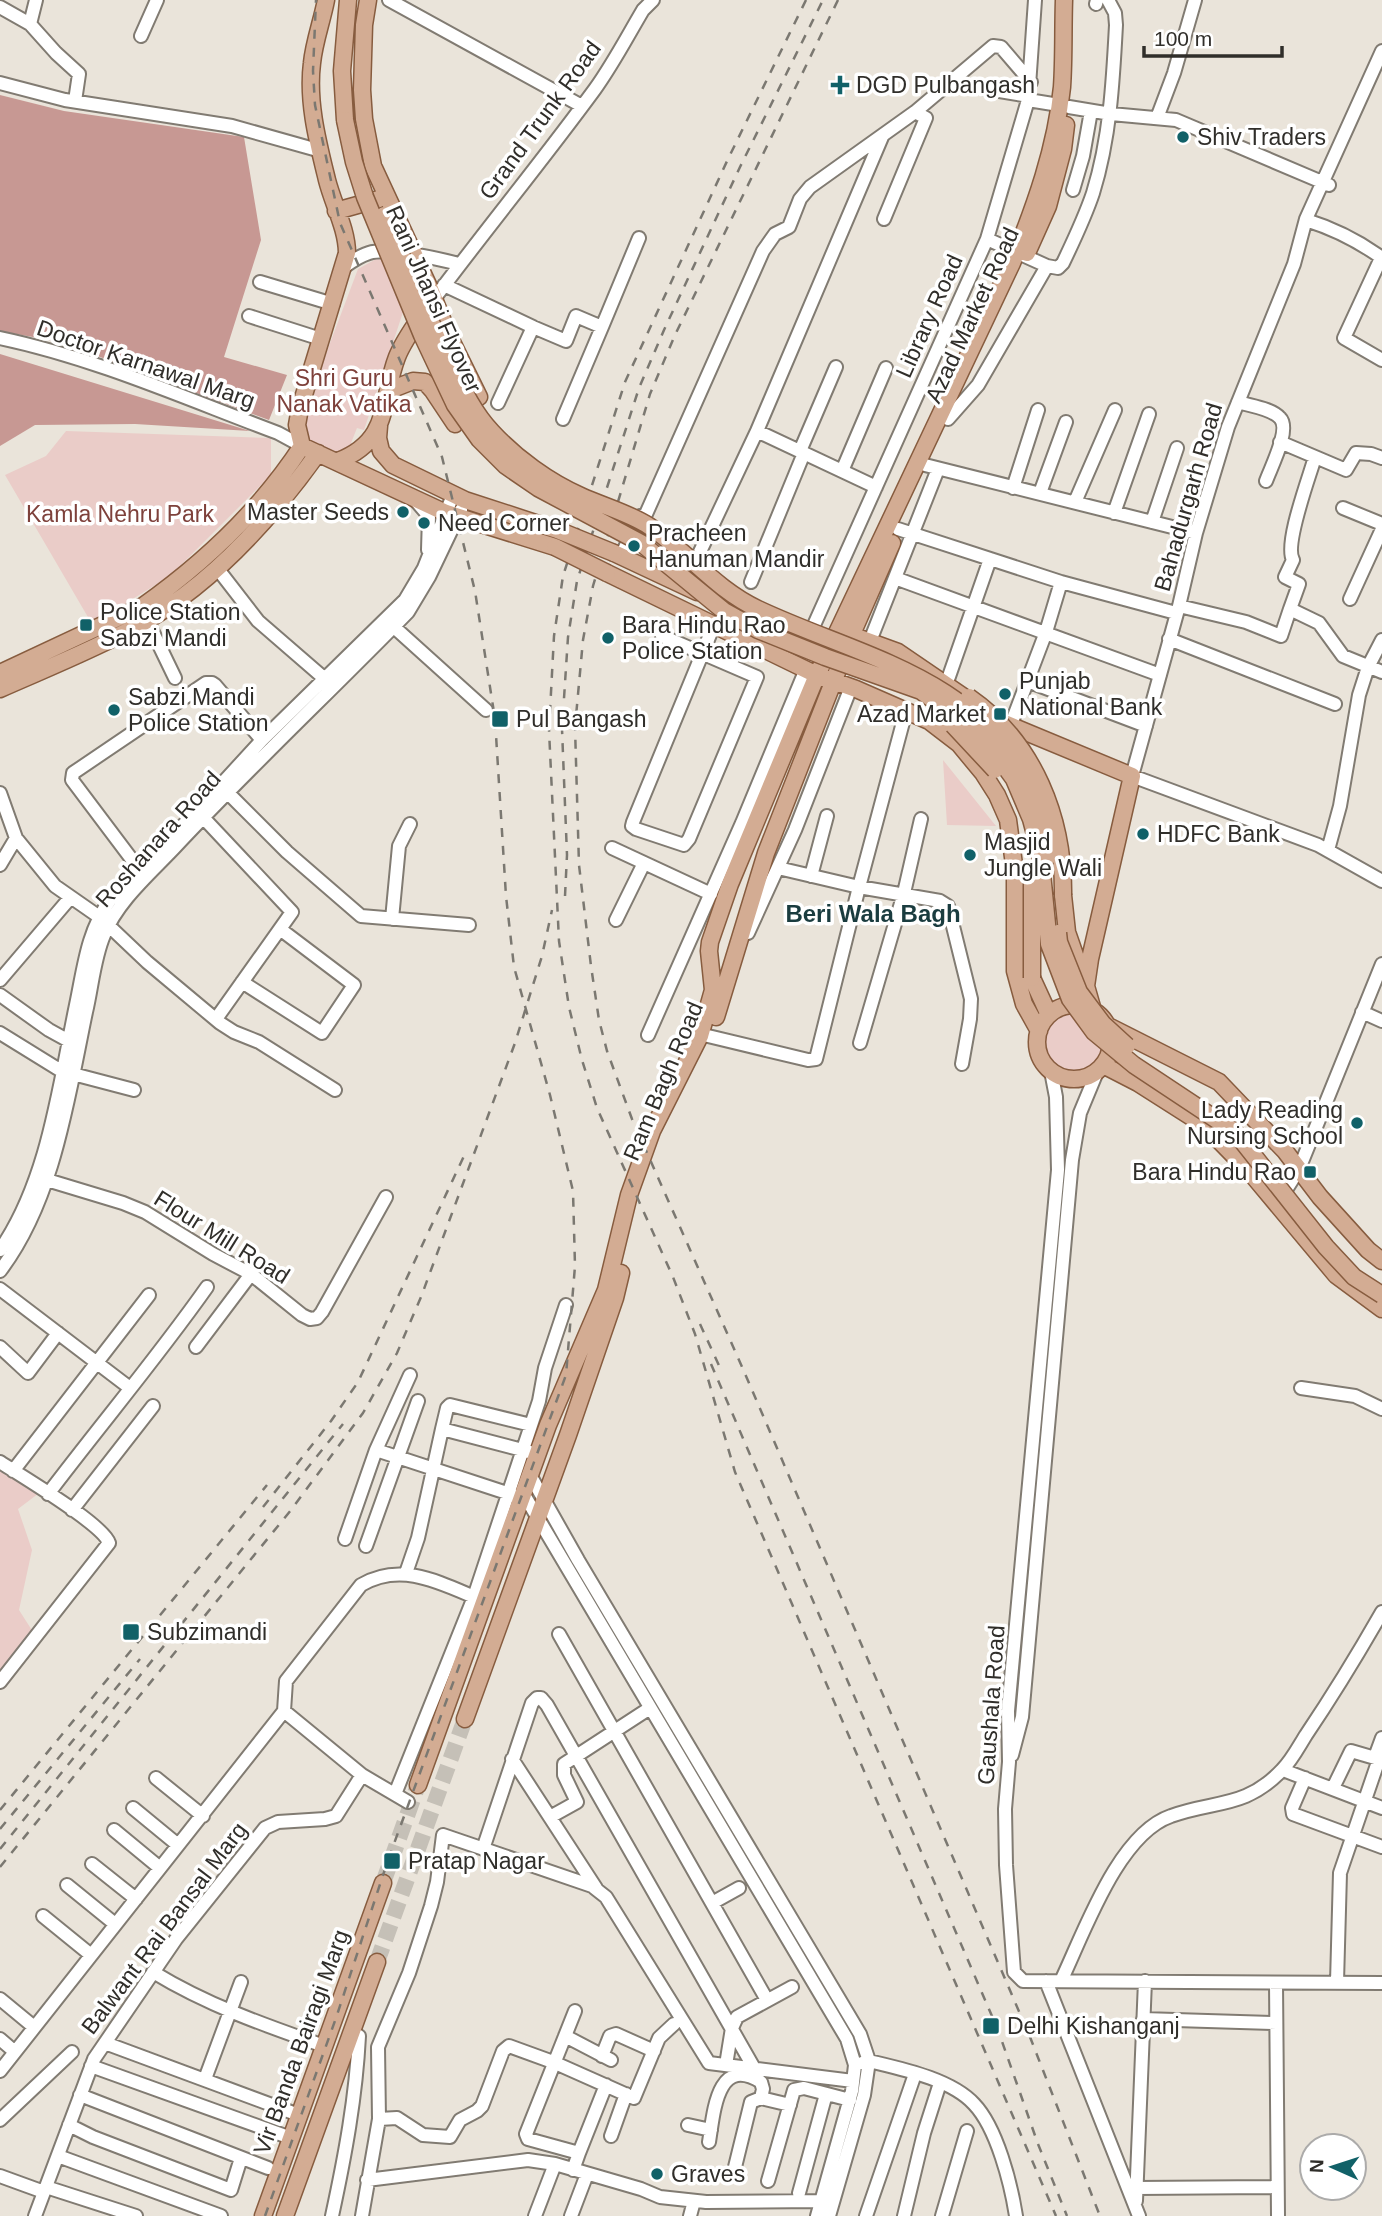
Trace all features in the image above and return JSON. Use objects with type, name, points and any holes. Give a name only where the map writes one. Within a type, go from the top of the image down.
[{"type":"main road","points":[[0,673],[78,638],[151,612],[250,514],[281,477],[302,446],[297,425],[304,392],[333,304],[347,248],[321,151],[311,90],[312,62],[326,0]]},
{"type":"main road","name":"Rani Jhansi Flyover","points":[[348,0],[342,96],[354,162],[365,197],[411,310],[455,405],[479,439],[506,466],[538,488],[641,544],[708,600],[758,630],[825,657],[939,688],[990,728],[1023,771],[1041,813],[1050,852],[1059,942],[1079,992],[1103,1024],[1141,1058],[1241,1124],[1276,1164],[1334,1242],[1362,1270],[1382,1283]]},
{"type":"main road","name":"Rani Jhansi Flyover","points":[[359,0],[352,71],[355,119],[363,160],[375,196],[439,341],[468,400],[491,431],[548,478],[646,524],[673,544],[724,590],[757,608],[888,662],[983,736],[1014,779],[1031,819],[1040,853],[1049,944],[1070,999],[1094,1032],[1134,1065],[1234,1132],[1326,1247],[1354,1277],[1382,1295]]},
{"type":"main road","points":[[368,0],[362,60],[364,119],[373,166],[415,255],[439,292],[441,317],[469,379],[503,430],[533,456],[583,486],[607,507]]},
{"type":"main road","name":"Azad Market Road","points":[[846,632],[1021,255],[1048,206],[1063,149],[1064,0]]},
{"type":"main road","name":"Azad Market Road","points":[[1064,106],[1071,89],[1071,0]]},
{"type":"main road","points":[[337,211],[388,196]]},
{"type":"main road","name":"Azad Market Road","points":[[846,632],[905,532],[932,467],[948,419],[1021,255]]},
{"type":"main road","name":"Grand Trunk Road","points":[[338,461],[356,452],[379,426],[396,359],[439,292]]},
{"type":"main road","points":[[390,390],[415,381],[425,382],[470,444],[485,459],[530,495],[571,516],[595,519]]},
{"type":"main road","points":[[379,426],[378,443],[384,458],[459,497],[560,531],[617,554],[736,611],[799,635],[846,632],[898,652],[1006,725],[1132,776],[1086,986]]},
{"type":"main road","points":[[302,446],[452,516],[555,547],[811,672],[929,721],[959,744],[984,773],[998,795],[1008,820],[1015,872],[1015,971],[1024,1004],[1039,1031]]},
{"type":"main road","points":[[0,689],[151,612],[217,568],[257,529],[318,453]]},
{"type":"main road","name":"Ram Bagh Road","points":[[544,1500],[615,1298],[636,1205],[661,1136],[708,1036],[718,994],[709,951],[710,942],[730,884],[811,672],[846,632]]},
{"type":"main road","name":"Ram Bagh Road","points":[[530,1475],[529,1452],[606,1290],[629,1195],[652,1131],[730,971],[766,853],[833,682],[846,632]]},
{"type":"main road","points":[[1049,1015],[1032,978],[1031,865],[1019,814],[1003,779],[965,736],[944,718],[918,683],[938,679],[967,696],[997,720],[1022,750],[1047,796],[1061,854],[1066,932],[1094,1011]]},
{"type":"main road","points":[[959,744],[1006,725]]},
{"type":"main road","points":[[730,884],[752,894]]},
{"type":"main road","points":[[1108,1026],[1111,1047],[1100,1068],[1079,1079],[1066,1079],[1051,1071],[1039,1055],[1039,1031],[1049,1015],[1065,1006],[1077,1004],[1094,1011],[1108,1026],[1219,1082],[1285,1151],[1320,1197],[1368,1250],[1382,1261]]},
{"type":"main road","points":[[1100,1068],[1138,1083],[1204,1125],[1277,1204],[1336,1275],[1382,1309]]},
{"type":"main road","points":[[418,1785],[479,1599],[518,1495],[530,1475]]},
{"type":"main road","points":[[465,1719],[544,1500]]},
{"type":"main road","name":"Vir Banda Bairagi Marg","points":[[263,2216],[383,1883]]},
{"type":"main road","name":"Vir Banda Bairagi Marg","points":[[285,2216],[356,2034],[377,1962]]},
{"type":"street","points":[[30,24],[36,0]]},
{"type":"street","points":[[141,36],[157,0]]},
{"type":"street","points":[[389,0],[580,105]]},
{"type":"street","name":"Grand Trunk Road","points":[[439,292],[594,90],[643,10],[653,0]]},
{"type":"street","name":"Library Road","points":[[810,634],[987,239],[1030,93],[1035,0]]},
{"type":"street","points":[[1157,118],[1174,73],[1195,0]]},
{"type":"street","points":[[987,239],[1047,266],[1062,266],[1093,192],[1111,114],[1115,13],[1101,1]]},
{"type":"street","points":[[0,7],[30,24],[35,33],[79,74],[75,101]]},
{"type":"street","points":[[617,554],[640,516],[646,514],[767,244],[775,234],[789,226],[800,199],[810,187],[915,112],[995,45],[1000,47],[1030,93]]},
{"type":"street","name":"Bahadurgarh Road","points":[[1132,776],[1196,533],[1228,428],[1309,221],[1382,51]]},
{"type":"street","name":"Bahadurgarh Road","points":[[1325,184],[1382,67]]},
{"type":"street","points":[[0,83],[75,101],[232,126],[321,151]]},
{"type":"street","points":[[951,83],[1030,93],[1064,106],[1091,111],[1176,120],[1325,184]]},
{"type":"street","points":[[1073,190],[1083,156],[1091,111]]},
{"type":"street","points":[[884,219],[926,118],[915,112]]},
{"type":"street","points":[[698,556],[757,431],[882,137]]},
{"type":"street","points":[[1309,221],[1348,235],[1382,258],[1344,338],[1382,360]]},
{"type":"street","points":[[563,419],[639,238]]},
{"type":"street","points":[[344,267],[357,257],[370,252],[415,255],[460,264]]},
{"type":"street","points":[[948,419],[978,385],[1047,266]]},
{"type":"street","points":[[260,282],[333,304]]},
{"type":"street","points":[[439,292],[566,341],[576,316],[602,327]]},
{"type":"street","points":[[249,316],[321,339]]},
{"type":"street","points":[[498,403],[533,327]]},
{"type":"street","name":"Doctor Karnawal Marg","points":[[0,338],[21,342],[122,374],[278,433],[302,446]]},
{"type":"street","points":[[751,582],[836,367]]},
{"type":"street","points":[[842,471],[886,368]]},
{"type":"street","points":[[1238,402],[1271,412],[1281,419],[1285,428],[1266,481]]},
{"type":"street","points":[[1013,488],[1038,410]]},
{"type":"street","points":[[1075,502],[1115,410]]},
{"type":"street","points":[[1114,513],[1149,414]]},
{"type":"street","points":[[1040,494],[1066,422]]},
{"type":"street","points":[[278,433],[297,425]]},
{"type":"street","points":[[757,431],[876,487]]},
{"type":"street","points":[[1280,442],[1346,470],[1356,453],[1382,458]]},
{"type":"street","points":[[1152,522],[1177,447]]},
{"type":"street","points":[[870,641],[895,578],[905,532],[1061,582],[1177,610],[1246,622],[1281,636],[1299,584],[1285,577],[1293,560],[1290,555],[1294,520],[1302,504],[1315,457]]},
{"type":"street","points":[[932,467],[1196,533]]},
{"type":"street","name":"Roshanara Road","points":[[0,1271],[19,1243],[47,1180],[68,1073],[69,1041],[89,942],[98,916],[139,869],[200,814],[228,793],[394,626],[418,598],[459,497]]},
{"type":"street","points":[[416,501],[429,516],[428,558]]},
{"type":"street","points":[[1343,508],[1382,526],[1350,599]]},
{"type":"street","name":"Roshanara Road","points":[[0,1250],[22,1212],[37,1177],[68,1073],[101,942],[108,925],[120,906],[262,740],[405,600],[452,516]]},
{"type":"street","points":[[947,685],[990,559]]},
{"type":"street","points":[[217,568],[258,621],[325,679]]},
{"type":"street","points":[[895,578],[1160,675]]},
{"type":"street","points":[[1006,725],[1046,632],[1061,582]]},
{"type":"street","points":[[1290,610],[1319,623],[1343,656],[1382,672]]},
{"type":"street","points":[[151,612],[175,678]]},
{"type":"street","points":[[662,636],[702,655],[757,677],[689,839],[684,845],[632,826],[702,655],[714,625]]},
{"type":"street","points":[[394,626],[486,710]]},
{"type":"street","points":[[1169,639],[1335,704]]},
{"type":"street","points":[[1328,850],[1340,806],[1359,695],[1368,667],[1382,640]]},
{"type":"street","points":[[648,1035],[811,672]]},
{"type":"street","points":[[1027,681],[1146,726]]},
{"type":"street","points":[[139,869],[72,780],[73,774],[206,683],[215,685],[262,740]]},
{"type":"street","points":[[730,971],[778,868],[851,687]]},
{"type":"street","points":[[708,1036],[808,1060],[816,1059],[906,711]]},
{"type":"street","points":[[1132,776],[1328,850],[1382,881]]},
{"type":"street","points":[[0,793],[16,838],[41,871],[70,898],[98,916]]},
{"type":"street","points":[[228,793],[287,852],[361,916],[469,925]]},
{"type":"street","points":[[200,814],[292,912],[216,1019]]},
{"type":"street","points":[[811,876],[827,816]]},
{"type":"street","points":[[860,1044],[904,893],[921,819]]},
{"type":"street","points":[[393,919],[400,846],[410,824]]},
{"type":"street","points":[[0,865],[16,838]]},
{"type":"street","points":[[612,848],[711,894]]},
{"type":"street","points":[[617,920],[645,863]]},
{"type":"street","points":[[778,868],[859,887],[940,901],[950,910],[971,999],[962,1064]]},
{"type":"street","points":[[0,980],[70,898]]},
{"type":"street","points":[[108,925],[147,962],[216,1019],[234,1032],[260,1042],[335,1090]]},
{"type":"street","points":[[242,982],[322,1033],[354,985],[280,929]]},
{"type":"street","points":[[1277,1204],[1299,1169],[1382,964]]},
{"type":"street","points":[[0,995],[69,1041]]},
{"type":"street","points":[[1362,1012],[1382,1021]]},
{"type":"street","points":[[0,1033],[68,1073],[134,1090]]},
{"type":"street","points":[[1009,1762],[1022,1717],[1076,1131],[1080,1113],[1100,1068]]},
{"type":"street","name":"Gaushala Road","points":[[1051,1071],[1056,1097],[1058,1170],[1008,1711],[1009,1762],[1005,1848],[1012,1964],[1017,1977],[1023,1981],[1382,1983]]},
{"type":"street","name":"Flour Mill Road","points":[[47,1180],[134,1207],[251,1274],[310,1319],[317,1318],[386,1197]]},
{"type":"street","points":[[196,1347],[251,1274]]},
{"type":"street","points":[[48,1494],[171,1338],[207,1287]]},
{"type":"street","points":[[0,1289],[130,1388]]},
{"type":"street","points":[[13,1471],[149,1295]]},
{"type":"street","points":[[518,1495],[529,1452],[531,1425],[542,1391],[547,1361],[566,1305]]},
{"type":"street","points":[[0,1347],[29,1373],[58,1333]]},
{"type":"street","points":[[345,1539],[376,1450],[410,1375]]},
{"type":"street","points":[[1301,1388],[1356,1396],[1382,1409]]},
{"type":"street","points":[[366,1546],[418,1401]]},
{"type":"street","points":[[406,1573],[418,1538],[442,1429],[450,1405],[531,1425]]},
{"type":"street","points":[[72,1510],[153,1406]]},
{"type":"street","points":[[442,1429],[529,1452]]},
{"type":"street","points":[[376,1450],[518,1495],[538,1518],[860,2034],[869,2061],[864,2095],[829,2216]]},
{"type":"street","points":[[0,1462],[72,1510],[105,1535],[109,1543],[0,1682]]},
{"type":"street","points":[[530,1475],[656,1709],[847,2039],[855,2065],[850,2100],[817,2216]]},
{"type":"street","points":[[0,2071],[284,1711],[286,1681],[361,1585],[371,1578],[406,1573],[419,1575],[479,1599],[395,1794]]},
{"type":"street","points":[[1061,1981],[1110,1880],[1132,1844],[1145,1831],[1172,1815],[1237,1800],[1253,1793],[1283,1770],[1324,1709],[1382,1612]]},
{"type":"street","points":[[559,1634],[767,2000]]},
{"type":"street","points":[[483,1849],[532,1703],[541,1698],[754,2068]]},
{"type":"street","points":[[550,1816],[577,1802],[563,1771],[564,1764],[614,1730],[656,1709]]},
{"type":"street","points":[[284,1711],[362,1775],[408,1802]]},
{"type":"street","points":[[1336,1982],[1338,1884],[1379,1759],[1382,1738]]},
{"type":"street","points":[[1333,1788],[1351,1751],[1379,1759]]},
{"type":"street","points":[[512,1759],[598,1891]]},
{"type":"street","points":[[1283,1770],[1382,1808]]},
{"type":"street","name":"Balwant Rai Bansal Marg","points":[[37,2215],[91,2066],[176,1939],[265,1828],[278,1822],[336,1816],[362,1775]]},
{"type":"street","points":[[156,1778],[202,1816]]},
{"type":"street","points":[[1305,1778],[1292,1808],[1293,1814],[1382,1847]]},
{"type":"street","points":[[133,1808],[178,1846]]},
{"type":"street","points":[[114,1830],[160,1868]]},
{"type":"street","points":[[362,2216],[379,2119],[378,2047],[410,1973],[431,1906],[443,1835],[592,1886],[606,1897],[709,2063],[853,2081]]},
{"type":"street","points":[[92,1864],[136,1899]]},
{"type":"street","points":[[67,1885],[115,1924]]},
{"type":"street","points":[[712,1903],[739,1888]]},
{"type":"street","points":[[43,1916],[91,1955]]},
{"type":"street","points":[[153,1972],[190,1994],[229,2012],[324,2046]]},
{"type":"street","points":[[1046,1981],[1137,2212]]},
{"type":"street","points":[[1137,2212],[1145,1981]]},
{"type":"street","points":[[205,2079],[241,1982]]},
{"type":"street","points":[[1276,1983],[1278,2216]]},
{"type":"street","points":[[726,2065],[732,2028],[740,2014],[792,1987]]},
{"type":"street","points":[[0,1999],[34,2027]]},
{"type":"street","points":[[575,2011],[526,2137],[579,2153]]},
{"type":"street","points":[[1143,2019],[1276,2023]]},
{"type":"street","points":[[379,2119],[397,2118],[423,2134],[450,2137],[460,2120],[482,2106],[505,2048],[509,2046],[553,2062],[634,2098],[661,2035],[674,2024]]},
{"type":"street","points":[[356,2034],[378,2047]]},
{"type":"street","points":[[332,2216],[349,2136],[357,2075],[356,2034]]},
{"type":"street","points":[[565,2036],[606,2058],[610,2036],[616,2034],[654,2051]]},
{"type":"street","points":[[0,2039],[15,2052]]},
{"type":"street","points":[[105,2043],[299,2115]]},
{"type":"street","points":[[0,2120],[72,2052]]},
{"type":"street","points":[[855,2065],[869,2061],[915,2074],[940,2083],[973,2103],[985,2120],[1000,2153],[1011,2185],[1016,2216]]},
{"type":"street","points":[[91,2066],[291,2138]]},
{"type":"street","points":[[688,2125],[710,2136],[722,2085],[729,2076],[739,2074],[761,2082],[761,2098]]},
{"type":"street","points":[[866,2216],[915,2074]]},
{"type":"street","points":[[904,2216],[924,2133],[940,2083]]},
{"type":"street","points":[[573,2170],[606,2085]]},
{"type":"street","points":[[768,2181],[794,2090],[798,2087],[850,2100]]},
{"type":"street","points":[[611,2136],[626,2094]]},
{"type":"street","points":[[799,2193],[827,2094]]},
{"type":"street","points":[[80,2095],[268,2168]]},
{"type":"street","points":[[735,2167],[751,2102],[761,2098],[790,2105]]},
{"type":"street","points":[[69,2125],[93,2137],[231,2190],[241,2158]]},
{"type":"street","points":[[942,2216],[967,2132]]},
{"type":"street","points":[[58,2156],[221,2216]]},
{"type":"street","points":[[367,2180],[528,2160],[555,2164],[660,2197],[694,2201],[821,2201]]},
{"type":"street","points":[[536,2216],[555,2164]]},
{"type":"street","points":[[571,2216],[587,2174]]},
{"type":"street","points":[[0,2176],[136,2216]]},
{"type":"street","points":[[1136,2188],[1278,2187]]},
{"type":"street","points":[[690,2216],[694,2201]]},
{"type":"green space","name":"Shri Guru Nanak Vatika","points":[[388,257],[409,294],[364,430],[357,428],[351,443],[358,447],[341,454],[316,449],[302,432],[301,420],[358,269],[378,258]]},
{"type":"green space","name":"Kamla Nehru Park","points":[[66,431],[271,438],[271,475],[170,576],[92,624],[5,475],[46,456]]},
{"type":"green space","points":[[943,760],[996,826],[947,825]]},
{"type":"green space","points":[[1074,1010],[1104,1050],[1092,1067],[1070,1073],[1050,1060],[1044,1036],[1049,1024],[1058,1015]]},
{"type":"green space","points":[[0,1457],[47,1487],[18,1509],[32,1550],[19,1610],[35,1635],[0,1679]]},
{"type":"shaded area","points":[[0,95],[64,111],[244,137],[261,240],[224,357],[287,375],[269,420],[60,342],[0,331]]},
{"type":"shaded area","points":[[0,354],[250,431],[135,424],[35,425],[0,446]]},
{"type":"tunnel","points":[[377,1962],[465,1719]]},
{"type":"tunnel","points":[[383,1883],[418,1785]]},
{"type":"railway","points":[[265,2216],[336,2018],[388,1860],[566,1375],[575,1266],[573,1191],[550,1095],[514,967],[506,896],[495,719],[475,591],[442,457],[340,223],[315,105],[313,71],[316,0]]},
{"type":"railway","points":[[806,0],[728,159],[625,382],[563,576],[554,636],[549,730],[559,941],[569,1007],[597,1108],[673,1277],[695,1334],[735,1472],[1056,2216]]},
{"type":"railway","points":[[565,896],[567,855],[562,729],[568,637],[577,581],[639,388],[740,167],[823,0]]},
{"type":"railway","points":[[838,0],[675,335],[650,394],[593,586],[583,640],[575,727],[579,865],[599,1020],[607,1051],[632,1119],[743,1369],[1030,2037],[1100,2216]]},
{"type":"railway","points":[[0,1867],[291,1510],[363,1413],[397,1353],[421,1297],[515,1043],[542,956],[552,910]]},
{"type":"railway","points":[[263,1507],[331,1421],[358,1382],[464,1156]]},
{"type":"railway","points":[[700,1324],[722,1372]]},
{"type":"railway","points":[[711,1364],[998,2030],[1038,2144],[1067,2216]]},
{"type":"railway","points":[[0,1849],[343,1424]]},
{"type":"railway","points":[[0,1810],[267,1485]]},
{"type":"railway","points":[[0,1829],[140,1659]]},
{"type":"place","name":"DGD Pulbangash","points":[[840,85]]},
{"type":"place","name":"Shiv Traders","points":[[1183,137]]},
{"type":"place","name":"Master Seeds","points":[[403,512]]},
{"type":"place","name":"Need Corner","points":[[424,523]]},
{"type":"place","name":"Pracheen Hanuman Mandir","points":[[634,546]]},
{"type":"place","name":"Police Station Sabzi Mandi","points":[[86,625]]},
{"type":"place","name":"Bara Hindu Rao Police Station","points":[[608,638]]},
{"type":"place","name":"Punjab National Bank","points":[[1005,694]]},
{"type":"place","name":"Sabzi Mandi Police Station","points":[[114,710]]},
{"type":"place","name":"Azad Market","points":[[1000,714]]},
{"type":"place","name":"Pul Bangash","points":[[500,719]]},
{"type":"place","name":"HDFC Bank","points":[[1143,834]]},
{"type":"place","name":"Masjid Jungle Wali","points":[[970,855]]},
{"type":"place","name":"Lady Reading Nursing School","points":[[1357,1123]]},
{"type":"place","name":"Bara Hindu Rao","points":[[1310,1172]]},
{"type":"place","name":"Subzimandi","points":[[131,1632]]},
{"type":"place","name":"Pratap Nagar","points":[[392,1861]]},
{"type":"place","name":"Delhi Kishanganj","points":[[991,2026]]},
{"type":"place","name":"Graves","points":[[657,2174]]},
{"type":"district","name":"Beri Wala Bagh","points":[[873,913]]}]
